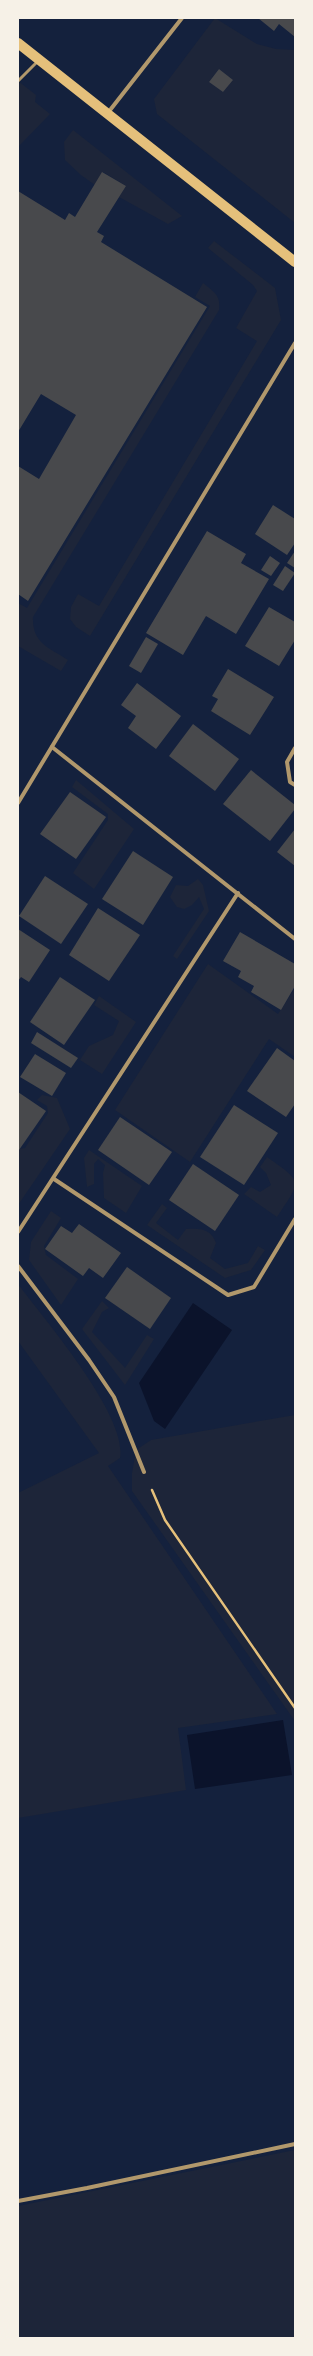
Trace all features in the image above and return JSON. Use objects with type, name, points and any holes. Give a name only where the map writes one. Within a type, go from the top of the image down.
[{"type":"main road","points":[[18,43],[295,262]]},
{"type":"street","points":[[107,114],[182,18]]},
{"type":"street","points":[[18,803],[295,343]]},
{"type":"street","points":[[52,747],[295,939]]},
{"type":"street","points":[[295,748],[287,762],[290,782],[295,785]]},
{"type":"street","points":[[18,1232],[54,1179],[238,893]]},
{"type":"street","points":[[54,1179],[228,1295],[254,1287],[295,1219]]},
{"type":"street","points":[[18,1266],[90,1360],[114,1397],[144,1472]]},
{"type":"street","points":[[18,2201],[295,2144]]},
{"type":"lane","points":[[18,81],[39,60]]},
{"type":"path","points":[[144,1472],[165,1520],[295,1708]]},
{"type":"shaded area","points":[[215,18],[257,44],[276,49],[295,50],[295,223],[157,114],[154,99]],"holes":[[[219,69],[233,80],[223,92],[209,82]]]},
{"type":"shaded area","points":[[18,81],[36,95],[35,102],[50,114],[18,147]]},
{"type":"shaded area","points":[[73,130],[182,216],[168,224],[119,197],[126,186],[103,172],[95,185],[81,175],[65,160],[64,142]]},
{"type":"shaded area","points":[[214,241],[275,288],[281,320],[90,636],[76,627],[70,619],[71,607],[78,594],[99,606],[257,341],[236,328],[257,291],[253,285],[208,248]]},
{"type":"shaded area","points":[[203,283],[218,297],[219,310],[33,617],[33,626],[38,639],[48,648],[68,660],[61,671],[18,646],[18,603],[27,608],[210,306],[195,297]]},
{"type":"shaded area","points":[[76,780],[134,829],[94,889],[73,873],[108,820],[108,814],[72,787]]},
{"type":"shaded area","points":[[198,879],[203,885],[209,911],[177,959],[173,956],[204,909],[199,897],[192,905],[184,909],[177,907],[170,897],[176,885],[188,886]]},
{"type":"shaded area","points":[[208,964],[278,1014],[295,988],[295,1057],[269,1039],[190,1162],[115,1110]]},
{"type":"shaded area","points":[[99,996],[136,1022],[102,1074],[80,1060],[89,1046],[113,1035],[119,1021],[94,1005]]},
{"type":"shaded area","points":[[42,1095],[57,1098],[70,1129],[18,1205],[18,1149],[25,1148],[48,1113],[47,1106],[37,1100]]},
{"type":"shaded area","points":[[89,1150],[142,1186],[126,1213],[104,1198],[103,1173],[105,1165],[98,1159],[94,1164],[94,1184],[87,1187],[84,1158]]},
{"type":"shaded area","points":[[267,1157],[288,1172],[295,1183],[291,1196],[277,1217],[244,1194],[251,1187],[260,1192],[271,1185],[266,1173],[260,1167]]},
{"type":"shaded area","points":[[162,1204],[167,1208],[156,1223],[178,1240],[186,1229],[200,1229],[211,1234],[216,1243],[210,1258],[225,1269],[248,1263],[258,1246],[265,1250],[251,1270],[225,1278],[147,1225]]},
{"type":"shaded area","points":[[51,1211],[61,1218],[44,1246],[46,1255],[78,1279],[61,1305],[29,1260],[31,1242]]},
{"type":"shaded area","points":[[18,1284],[82,1368],[111,1418],[119,1440],[120,1458],[108,1466],[277,1714],[178,1728],[186,1790],[18,1818],[18,1493],[99,1453],[18,1341]]},
{"type":"shaded area","points":[[102,1301],[109,1308],[102,1312],[92,1332],[125,1368],[147,1335],[154,1339],[125,1385],[82,1329]]},
{"type":"shaded area","points":[[193,1303],[232,1330],[165,1429],[154,1421],[139,1383]]},
{"type":"shaded area","points":[[295,1415],[295,1721],[132,1491],[132,1473],[136,1450],[151,1440]]},
{"type":"shaded area","points":[[283,1720],[292,1775],[195,1789],[187,1735]]},
{"type":"shaded area","points":[[295,2150],[295,2338],[18,2338],[18,2206]]},
{"type":"building","points":[[258,18],[295,18],[295,37],[279,24],[274,31]]},
{"type":"building","points":[[219,69],[233,80],[223,92],[209,82]]},
{"type":"building","points":[[102,172],[126,186],[97,232],[104,236],[101,242],[207,307],[28,601],[18,594],[18,466],[39,479],[76,415],[41,394],[18,432],[18,191],[65,220],[69,213],[75,217]]},
{"type":"building","points":[[273,505],[295,519],[295,543],[287,555],[255,534]]},
{"type":"building","points":[[207,531],[246,554],[241,563],[269,579],[236,634],[206,616],[183,655],[146,633]]},
{"type":"building","points":[[295,551],[295,568],[287,563]]},
{"type":"building","points":[[270,556],[280,563],[271,576],[261,570]]},
{"type":"building","points":[[285,566],[295,573],[283,591],[273,585]]},
{"type":"building","points":[[269,607],[295,622],[295,640],[279,666],[245,646]]},
{"type":"building","points":[[146,637],[158,644],[141,673],[129,666]]},
{"type":"building","points":[[228,669],[274,697],[250,735],[211,711],[218,699],[212,696]]},
{"type":"building","points":[[137,683],[181,716],[156,749],[128,728],[136,716],[121,705]]},
{"type":"building","points":[[193,724],[239,759],[215,791],[169,756]]},
{"type":"building","points":[[251,770],[295,805],[295,809],[270,841],[223,804]]},
{"type":"building","points":[[70,792],[106,817],[76,859],[40,834]]},
{"type":"building","points":[[295,829],[295,866],[277,852]]},
{"type":"building","points":[[133,851],[173,877],[143,925],[102,899]]},
{"type":"building","points":[[45,876],[88,904],[61,944],[19,916]]},
{"type":"building","points":[[98,908],[140,935],[109,981],[69,955]]},
{"type":"building","points":[[18,929],[50,950],[29,982],[21,977],[18,981]]},
{"type":"building","points":[[240,932],[295,964],[295,986],[281,1010],[251,992],[254,986],[238,977],[241,971],[223,961]]},
{"type":"building","points":[[60,977],[95,1000],[64,1045],[30,1022]]},
{"type":"building","points":[[37,1032],[78,1058],[71,1068],[31,1043]]},
{"type":"building","points":[[277,1048],[295,1061],[295,1104],[286,1117],[247,1091]]},
{"type":"building","points":[[35,1054],[66,1073],[52,1096],[20,1077]]},
{"type":"building","points":[[18,1092],[46,1111],[19,1150],[18,1149]]},
{"type":"building","points":[[234,1105],[278,1133],[244,1185],[200,1157]]},
{"type":"building","points":[[120,1117],[172,1152],[149,1185],[98,1150]]},
{"type":"building","points":[[193,1164],[239,1195],[215,1231],[169,1200]]},
{"type":"building","points":[[79,1224],[121,1253],[103,1278],[89,1268],[83,1276],[45,1249],[61,1226],[72,1233]]},
{"type":"building","points":[[127,1267],[171,1298],[150,1329],[105,1298]]}]
